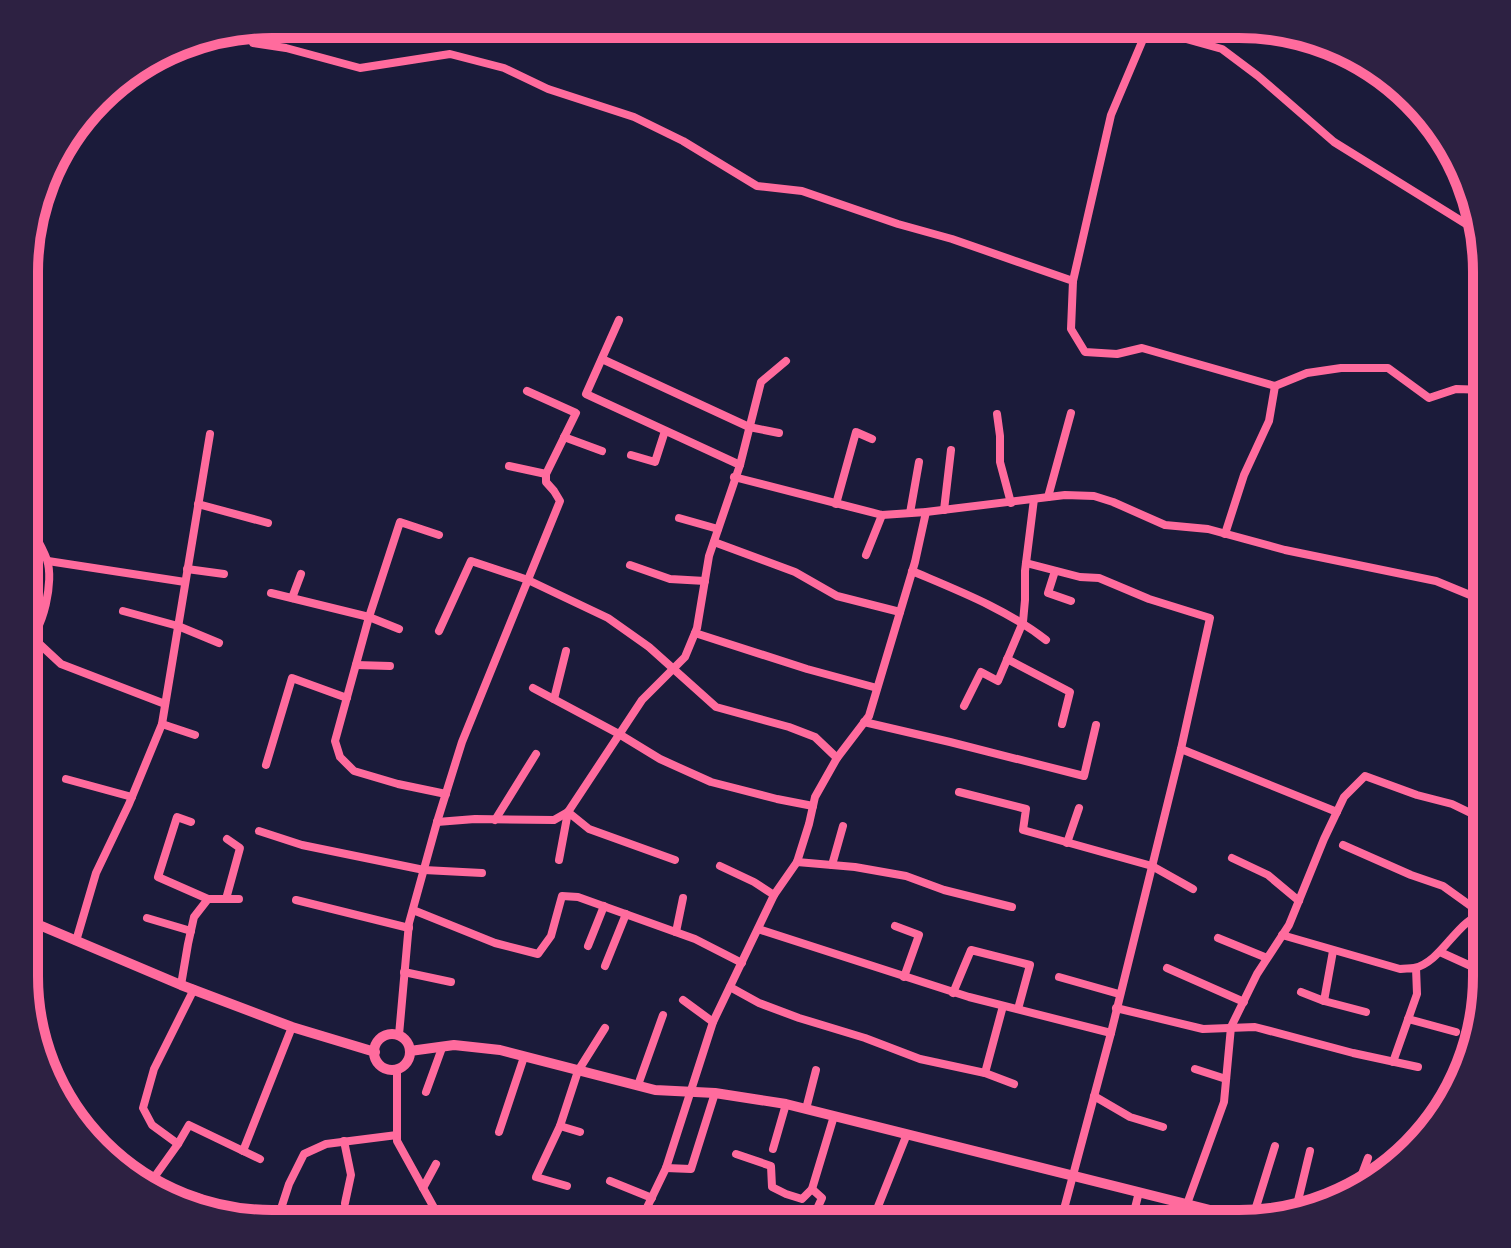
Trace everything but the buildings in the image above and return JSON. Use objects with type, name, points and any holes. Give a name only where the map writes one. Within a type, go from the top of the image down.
[{"type":"street","points":[[252,39],[253,43],[286,48],[360,68],[450,54],[504,68],[548,89],[634,117],[683,141],[757,186],[802,191],[1073,281]]},
{"type":"street","points":[[1143,39],[1111,115],[1073,281],[1071,329],[1085,352],[1117,354],[1142,348],[1275,386],[1307,373],[1341,368],[1388,368],[1429,398],[1456,389],[1472,390]]},
{"type":"street","points":[[1193,39],[1222,49],[1334,142],[1468,225]]},
{"type":"street","points":[[619,320],[586,394],[740,465]]},
{"type":"street","points":[[602,359],[749,427],[779,433]]},
{"type":"street","points":[[559,860],[568,812],[642,700],[685,657],[695,633],[714,542],[740,465],[761,382],[786,361]]},
{"type":"street","points":[[1225,534],[1244,475],[1269,421],[1275,386]]},
{"type":"street","points":[[399,1035],[409,928],[437,822],[462,742],[560,501],[546,482],[546,474],[576,413],[527,391]]},
{"type":"street","points":[[1048,497],[1071,413]]},
{"type":"street","points":[[997,414],[1000,462],[1011,503]]},
{"type":"street","points":[[631,455],[655,462],[665,431]]},
{"type":"street","points":[[836,504],[856,432],[872,439]]},
{"type":"street","points":[[76,941],[96,873],[162,724],[210,434]]},
{"type":"street","points":[[564,437],[602,451]]},
{"type":"street","points":[[944,510],[951,450]]},
{"type":"street","points":[[910,513],[919,462]]},
{"type":"street","points":[[509,466],[546,474]]},
{"type":"street","points":[[734,477],[882,515],[1065,495],[1094,496],[1165,525],[1208,529],[1285,550],[1436,581],[1472,596]]},
{"type":"street","points":[[964,706],[981,672],[998,681],[1023,622],[1034,499]]},
{"type":"street","points":[[198,504],[268,523]]},
{"type":"street","points":[[646,1210],[666,1168],[713,1022],[774,895],[797,862],[815,797],[837,758],[869,716],[926,512]]},
{"type":"street","points":[[866,555],[882,515]]},
{"type":"street","points":[[679,518],[718,529]]},
{"type":"street","points":[[439,535],[400,522],[369,617],[335,741],[340,757],[354,771],[446,794]]},
{"type":"street","points":[[714,542],[795,572],[837,596],[900,612]]},
{"type":"street","points":[[38,543],[48,561],[49,575],[45,610],[38,623]]},
{"type":"street","points":[[48,561],[185,582]]},
{"type":"street","points":[[439,631],[471,561],[528,580],[608,618],[649,647],[716,707],[815,737],[837,758]]},
{"type":"street","points":[[1026,563],[1080,577],[1099,578],[1149,599],[1210,618],[1181,749],[1064,1209]]},
{"type":"street","points":[[630,565],[670,579],[705,581]]},
{"type":"street","points":[[187,569],[224,574]]},
{"type":"street","points":[[912,571],[1000,610],[1023,622],[1046,640]]},
{"type":"street","points":[[1055,571],[1048,593],[1071,601]]},
{"type":"street","points":[[292,598],[301,574]]},
{"type":"street","points":[[271,593],[369,617],[399,629]]},
{"type":"street","points":[[123,611],[178,626],[219,643]]},
{"type":"street","points":[[695,633],[877,688]]},
{"type":"street","points":[[39,648],[61,664],[165,704]]},
{"type":"street","points":[[554,699],[566,651]]},
{"type":"street","points":[[1007,659],[1070,692],[1062,724]]},
{"type":"street","points":[[356,665],[390,666]]},
{"type":"street","points":[[266,765],[292,678],[347,698]]},
{"type":"street","points":[[533,688],[660,759],[711,782],[813,806]]},
{"type":"street","points":[[864,722],[1084,776],[1096,725]]},
{"type":"street","points":[[162,724],[195,735]]},
{"type":"street","points":[[1181,749],[1337,812]]},
{"type":"street","points":[[495,820],[536,754]]},
{"type":"street","points":[[1187,1204],[1224,1102],[1231,1027],[1267,958],[1289,925],[1344,797],[1365,776],[1452,804],[1473,814]]},
{"type":"street","points":[[66,779],[132,797]]},
{"type":"street","points":[[959,792],[1026,809],[1023,830],[1152,866],[1193,889]]},
{"type":"street","points":[[1067,843],[1079,808]]},
{"type":"street","points":[[437,822],[554,820],[568,812]]},
{"type":"street","points":[[568,812],[589,829],[675,860]]},
{"type":"street","points":[[191,822],[177,817],[158,877],[208,899],[239,899]]},
{"type":"street","points":[[832,865],[843,826]]},
{"type":"street","points":[[259,831],[302,845],[424,870],[482,873]]},
{"type":"street","points":[[226,899],[240,848],[227,839]]},
{"type":"street","points":[[1343,845],[1443,886],[1473,906]]},
{"type":"street","points":[[1232,858],[1268,875],[1299,901]]},
{"type":"street","points":[[797,862],[906,876],[944,890],[1012,907]]},
{"type":"street","points":[[720,866],[774,895]]},
{"type":"street","points":[[413,910],[495,943],[538,954],[551,936],[562,896],[578,897],[695,939],[742,963]]},
{"type":"street","points":[[676,932],[683,898]]},
{"type":"street","points":[[181,985],[194,917],[208,899]]},
{"type":"street","points":[[296,900],[409,928]]},
{"type":"street","points":[[588,946],[604,906]]},
{"type":"street","points":[[605,966],[626,914]]},
{"type":"street","points":[[147,918],[191,931]]},
{"type":"street","points":[[1282,935],[1400,969],[1416,968],[1440,952],[1473,918]]},
{"type":"street","points":[[39,925],[181,985],[292,1027],[375,1052]]},
{"type":"street","points":[[895,926],[919,935],[904,977]]},
{"type":"street","points":[[758,929],[953,993],[1111,1033]]},
{"type":"street","points":[[1218,938],[1267,958]]},
{"type":"street","points":[[953,993],[971,950],[1030,965],[1018,1009]]},
{"type":"street","points":[[1324,1001],[1333,951]]},
{"type":"street","points":[[1440,952],[1473,967]]},
{"type":"street","points":[[1167,968],[1244,1002]]},
{"type":"street","points":[[1393,1062],[1417,994],[1416,968]]},
{"type":"street","points":[[404,972],[451,982]]},
{"type":"street","points":[[1059,977],[1119,994]]},
{"type":"street","points":[[730,987],[759,1003],[920,1059],[985,1073],[1014,1084]]},
{"type":"street","points":[[178,1144],[152,1125],[143,1108],[154,1069],[194,989]]},
{"type":"street","points":[[1301,992],[1366,1012]]},
{"type":"street","points":[[683,1000],[713,1022]]},
{"type":"street","points":[[985,1073],[1003,1006]]},
{"type":"street","points":[[1116,1008],[1203,1029],[1255,1027],[1418,1067]]},
{"type":"street","points":[[638,1085],[663,1015]]},
{"type":"street","points":[[1408,1019],[1456,1032]]},
{"type":"street","points":[[243,1151],[292,1027]]},
{"type":"street","points":[[567,1186],[536,1177],[560,1126],[578,1071],[605,1028]]},
{"type":"street","points":[[390,1034],[399,1035],[407,1041],[410,1051],[407,1063],[397,1069],[387,1069],[378,1062],[375,1052],[376,1044],[390,1034]]},
{"type":"street","points":[[410,1051],[454,1045],[500,1050],[655,1090],[715,1093],[786,1104],[1206,1209]]},
{"type":"street","points":[[426,1092],[442,1048]]},
{"type":"street","points":[[499,1132],[524,1057]]},
{"type":"street","points":[[397,1069],[397,1141],[435,1210]]},
{"type":"street","points":[[1195,1069],[1226,1079]]},
{"type":"street","points":[[806,1109],[816,1070]]},
{"type":"street","points":[[666,1168],[691,1169],[715,1093]]},
{"type":"street","points":[[1094,1096],[1130,1117],[1163,1127]]},
{"type":"street","points":[[773,1149],[786,1104]]},
{"type":"street","points":[[736,1154],[771,1166],[772,1187],[802,1199],[812,1189],[834,1116]]},
{"type":"street","points":[[154,1178],[189,1125],[260,1159]]},
{"type":"street","points":[[560,1126],[580,1132]]},
{"type":"street","points":[[877,1209],[907,1134]]},
{"type":"street","points":[[281,1210],[304,1154],[326,1144],[397,1135]]},
{"type":"street","points":[[344,1141],[351,1175],[345,1203]]},
{"type":"street","points":[[1257,1209],[1275,1146]]},
{"type":"street","points":[[1298,1202],[1310,1151]]},
{"type":"street","points":[[1362,1174],[1368,1158]]},
{"type":"street","points":[[423,1188],[436,1164]]},
{"type":"street","points":[[610,1181],[652,1198]]},
{"type":"street","points":[[812,1189],[822,1198],[817,1209]]},
{"type":"street","points":[[1135,1209],[1139,1192]]}]
